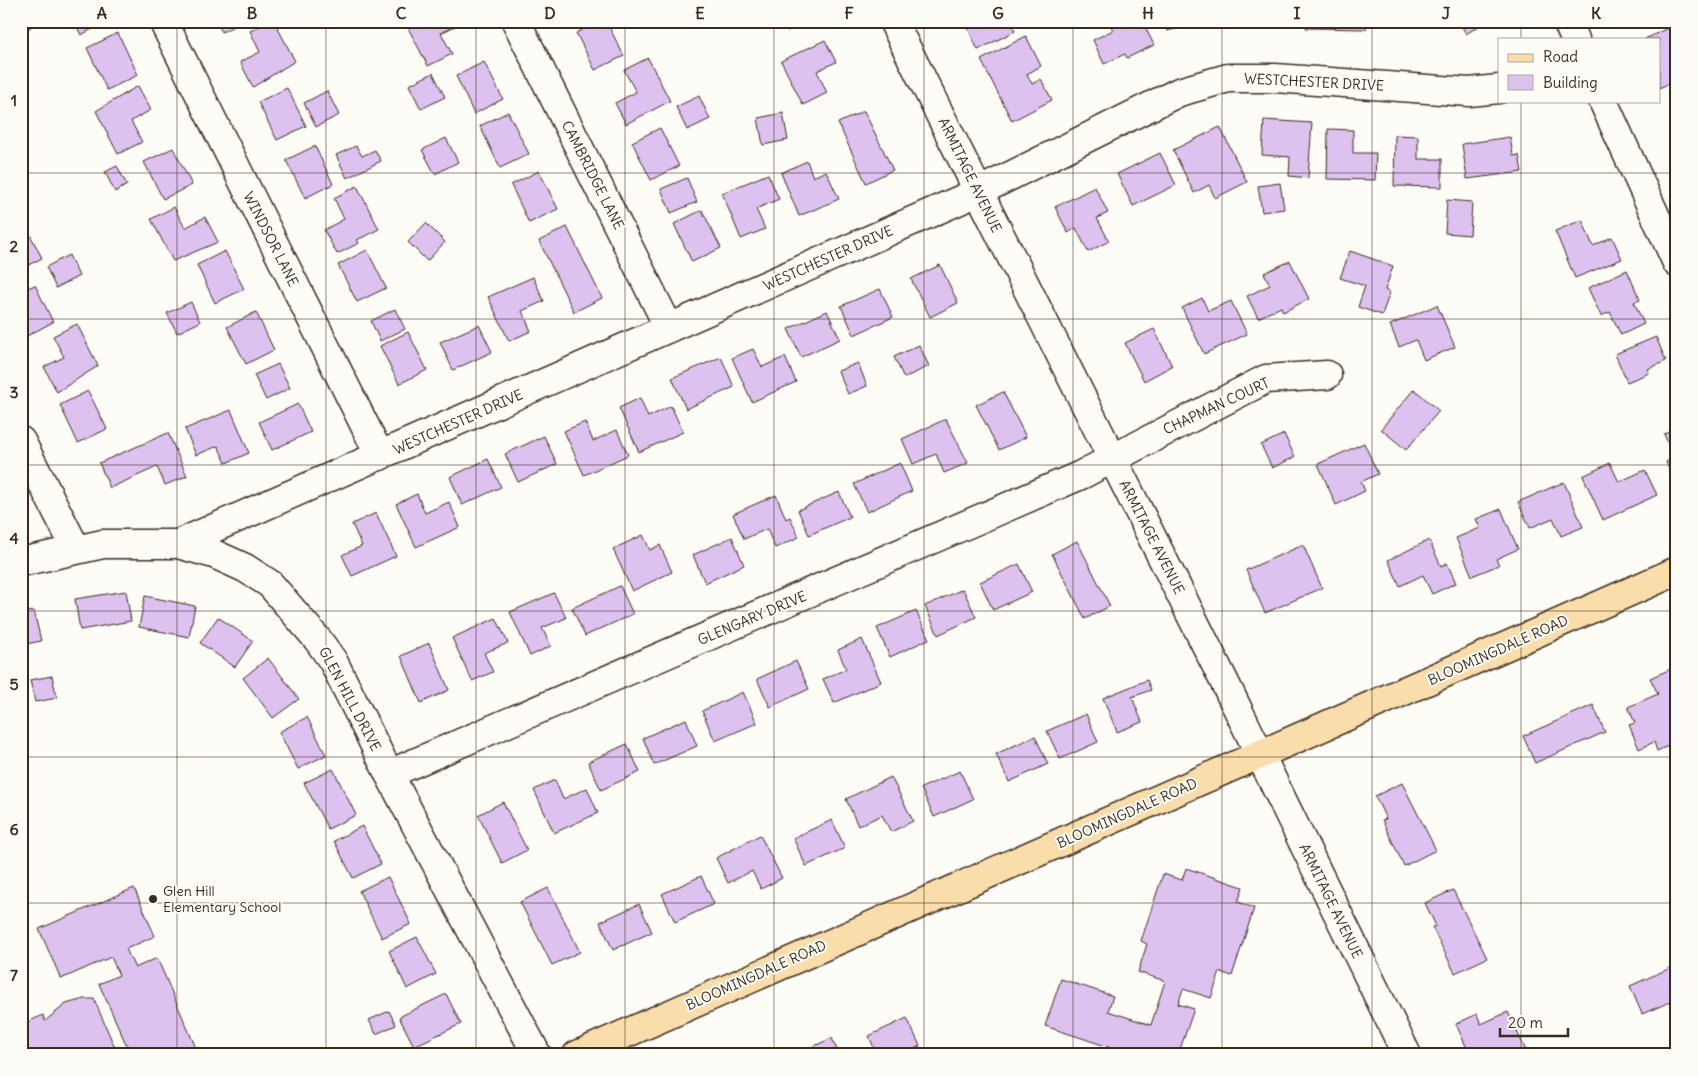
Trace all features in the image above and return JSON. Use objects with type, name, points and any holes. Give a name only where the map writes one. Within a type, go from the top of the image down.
[{"type":"main road","name":"BLOOMINGDALE ROAD","points":[[577,1055],[1677,571]]},
{"type":"street","name":"WINDSOR LANE","points":[[163,21],[380,456]]},
{"type":"street","name":"CAMBRIDGE LANE","points":[[516,21],[669,328]]},
{"type":"street","name":"ARMITAGE AVENUE","points":[[894,21],[1260,754],[1407,1055]]},
{"type":"street","points":[[1567,21],[1575,38]]},
{"type":"street","name":"WESTCHESTER DRIVE","points":[[178,544],[978,192],[1179,92],[1215,81],[1275,78],[1469,92],[1498,89]]},
{"type":"street","points":[[1603,102],[1677,263]]},
{"type":"street","name":"CHAPMAN COURT","points":[[1112,457],[1266,379],[1327,375]]},
{"type":"street","points":[[21,441],[76,549]]},
{"type":"street","name":"GLENGARY DRIVE","points":[[389,774],[1080,475],[1112,457]]},
{"type":"street","name":"GLEN HILL DRIVE","points":[[21,562],[103,544],[178,544],[214,554],[245,568],[270,584],[318,640],[333,661],[389,774],[537,1055]]},
{"type":"building","points":[[21,21],[28,21],[31,27],[21,32]]},
{"type":"building","points":[[74,21],[108,21],[81,35]]},
{"type":"building","points":[[216,21],[244,21],[222,32]]},
{"type":"building","points":[[269,21],[274,21],[295,61],[253,87],[240,62],[260,52],[250,31]]},
{"type":"building","points":[[411,21],[460,21],[461,23],[441,33],[452,54],[428,66],[406,24]]},
{"type":"building","points":[[599,21],[606,21],[624,56],[595,70],[576,33]]},
{"type":"building","points":[[782,21],[806,21],[787,31]]},
{"type":"building","points":[[971,21],[1011,21],[1015,31],[978,50],[966,24]]},
{"type":"building","points":[[1108,21],[1142,21],[1154,45],[1127,58],[1125,54],[1104,64],[1093,40],[1113,30]]},
{"type":"building","points":[[1165,21],[1187,21],[1188,26],[1167,31]]},
{"type":"building","points":[[1306,21],[1367,21],[1366,29],[1306,28]]},
{"type":"building","points":[[1459,21],[1487,21],[1466,34]]},
{"type":"building","points":[[1674,25],[1677,29],[1677,80],[1660,88],[1660,38],[1647,38]]},
{"type":"building","points":[[118,33],[138,75],[107,90],[87,48]]},
{"type":"building","points":[[1026,36],[1041,66],[1027,74],[1032,84],[1041,79],[1052,100],[1012,121],[981,60]]},
{"type":"building","points":[[825,40],[836,62],[817,71],[827,93],[803,105],[781,61]]},
{"type":"building","points":[[648,58],[670,101],[626,124],[615,103],[636,92],[624,70]]},
{"type":"building","points":[[484,62],[503,99],[474,114],[456,76]]},
{"type":"building","points":[[433,73],[445,97],[421,109],[409,85]]},
{"type":"building","points":[[138,86],[151,110],[131,121],[142,142],[118,154],[96,111]]},
{"type":"building","points":[[287,88],[306,126],[277,140],[258,102]]},
{"type":"building","points":[[327,91],[339,115],[316,127],[304,103]]},
{"type":"building","points":[[699,96],[710,119],[687,130],[676,107]]},
{"type":"building","points":[[864,111],[893,170],[866,183],[838,123]]},
{"type":"building","points":[[508,112],[529,154],[500,168],[480,126]]},
{"type":"building","points":[[783,113],[788,140],[763,145],[758,118]]},
{"type":"building","points":[[1264,120],[1312,123],[1308,178],[1289,176],[1290,157],[1262,155]]},
{"type":"building","points":[[1220,127],[1247,182],[1215,198],[1209,185],[1194,193],[1173,150]]},
{"type":"building","points":[[660,128],[679,166],[651,180],[632,142]]},
{"type":"building","points":[[1328,129],[1353,130],[1353,153],[1376,153],[1375,180],[1327,179]]},
{"type":"building","points":[[1395,135],[1418,136],[1418,159],[1442,159],[1442,187],[1394,186]]},
{"type":"building","points":[[1510,137],[1513,156],[1519,155],[1522,172],[1467,179],[1462,144]]},
{"type":"building","points":[[446,138],[458,162],[435,174],[422,150]]},
{"type":"building","points":[[315,146],[333,184],[305,198],[286,160]]},
{"type":"building","points":[[356,146],[362,156],[375,150],[381,161],[347,178],[336,155]]},
{"type":"building","points":[[173,148],[192,185],[163,199],[144,162]]},
{"type":"building","points":[[1160,153],[1176,185],[1133,206],[1117,174]]},
{"type":"building","points":[[807,161],[813,177],[826,171],[839,199],[799,216],[781,173]]},
{"type":"building","points":[[117,166],[127,185],[115,192],[105,172]]},
{"type":"building","points":[[539,171],[558,209],[529,223],[511,185]]},
{"type":"building","points":[[768,174],[779,199],[756,209],[765,229],[741,239],[722,193]]},
{"type":"building","points":[[687,178],[697,202],[671,213],[661,189]]},
{"type":"building","points":[[1280,183],[1284,209],[1262,212],[1258,186]]},
{"type":"building","points":[[357,186],[379,229],[357,240],[359,243],[337,254],[324,230],[344,219],[334,198]]},
{"type":"building","points":[[1095,187],[1108,213],[1097,218],[1109,241],[1088,252],[1076,228],[1068,233],[1055,207]]},
{"type":"building","points":[[1447,200],[1472,202],[1470,235],[1445,233]]},
{"type":"building","points":[[174,207],[185,228],[205,217],[218,242],[173,261],[151,219]]},
{"type":"building","points":[[702,210],[721,248],[692,262],[674,224]]},
{"type":"building","points":[[21,217],[42,258],[21,269]]},
{"type":"building","points":[[1582,220],[1593,246],[1612,237],[1622,259],[1575,278],[1555,231]]},
{"type":"building","points":[[426,223],[445,242],[427,261],[408,242]]},
{"type":"building","points":[[567,227],[602,298],[574,312],[539,241]]},
{"type":"building","points":[[367,250],[386,288],[357,302],[338,265]]},
{"type":"building","points":[[225,251],[244,289],[215,303],[197,265]]},
{"type":"building","points":[[1350,251],[1393,266],[1385,290],[1390,292],[1382,315],[1358,307],[1365,286],[1340,278]]},
{"type":"building","points":[[69,255],[79,276],[56,288],[46,267]]},
{"type":"building","points":[[1290,261],[1309,299],[1283,312],[1281,307],[1258,318],[1247,296],[1270,285],[1264,273]]},
{"type":"building","points":[[940,265],[958,303],[930,317],[911,279]]},
{"type":"building","points":[[1627,270],[1640,300],[1634,302],[1644,324],[1621,335],[1610,312],[1601,316],[1588,288]]},
{"type":"building","points":[[533,277],[544,301],[522,311],[531,331],[509,341],[488,297]]},
{"type":"building","points":[[35,285],[53,322],[25,337],[21,329],[21,291]]},
{"type":"building","points":[[880,289],[893,317],[854,335],[841,306]]},
{"type":"building","points":[[1202,298],[1208,311],[1231,301],[1247,334],[1204,354],[1182,308]]},
{"type":"building","points":[[191,302],[200,322],[177,333],[167,313]]},
{"type":"building","points":[[1437,305],[1455,347],[1424,360],[1416,340],[1399,347],[1390,325]]},
{"type":"building","points":[[395,309],[405,329],[380,341],[371,321]]},
{"type":"building","points":[[827,311],[840,339],[801,357],[788,329]]},
{"type":"building","points":[[256,312],[274,350],[246,364],[227,327]]},
{"type":"building","points":[[77,324],[98,366],[57,392],[44,367],[64,357],[53,336]]},
{"type":"building","points":[[479,325],[492,352],[453,370],[440,342]]},
{"type":"building","points":[[1154,329],[1172,366],[1144,381],[1125,343]]},
{"type":"building","points":[[408,332],[427,370],[399,384],[380,346]]},
{"type":"building","points":[[1656,337],[1666,361],[1648,369],[1649,373],[1627,382],[1615,354]]},
{"type":"building","points":[[919,345],[929,366],[904,378],[894,357]]},
{"type":"building","points":[[753,349],[762,367],[785,357],[796,382],[752,402],[732,358]]},
{"type":"building","points":[[721,357],[734,387],[686,409],[672,378]]},
{"type":"building","points":[[858,363],[867,386],[848,394],[838,371]]},
{"type":"building","points":[[278,364],[290,388],[266,400],[254,375]]},
{"type":"building","points":[[1414,389],[1439,411],[1406,450],[1381,429]]},
{"type":"building","points":[[88,391],[107,429],[78,443],[60,405]]},
{"type":"building","points":[[1003,392],[1026,437],[999,450],[976,405]]},
{"type":"building","points":[[640,398],[648,417],[671,406],[683,432],[639,452],[619,408]]},
{"type":"building","points":[[298,404],[311,432],[272,450],[259,422]]},
{"type":"building","points":[[231,410],[249,453],[226,463],[218,446],[196,455],[185,429]]},
{"type":"building","points":[[946,419],[968,463],[944,473],[936,454],[913,464],[902,439]]},
{"type":"building","points":[[585,422],[593,441],[617,430],[628,455],[584,475],[564,431]]},
{"type":"building","points":[[1677,429],[1676,487],[1666,462],[1674,458],[1664,434]]},
{"type":"building","points":[[168,433],[187,476],[165,485],[157,467],[110,488],[99,463]]},
{"type":"building","points":[[1284,434],[1295,457],[1272,468],[1261,445]]},
{"type":"building","points":[[544,436],[557,464],[518,482],[505,454]]},
{"type":"building","points":[[1364,443],[1378,474],[1361,482],[1365,491],[1336,505],[1318,464]]},
{"type":"building","points":[[488,459],[501,487],[462,505],[450,477]]},
{"type":"building","points":[[900,463],[912,491],[867,512],[854,484]]},
{"type":"building","points":[[1610,463],[1619,482],[1645,470],[1657,495],[1603,520],[1583,476]]},
{"type":"building","points":[[1564,482],[1583,527],[1561,536],[1553,518],[1530,528],[1518,502]]},
{"type":"building","points":[[839,492],[850,517],[809,535],[798,510]]},
{"type":"building","points":[[417,494],[425,513],[449,502],[460,527],[416,547],[396,504]]},
{"type":"building","points":[[776,495],[786,519],[790,517],[799,537],[775,548],[767,529],[744,539],[733,514]]},
{"type":"building","points":[[1501,509],[1518,549],[1496,559],[1499,565],[1472,576],[1456,538],[1480,528],[1476,519]]},
{"type":"building","points":[[376,513],[396,556],[352,576],[342,555],[362,546],[352,524]]},
{"type":"building","points":[[643,535],[650,550],[660,545],[672,572],[632,591],[613,549]]},
{"type":"building","points":[[732,537],[744,565],[705,583],[693,555]]},
{"type":"building","points":[[1429,540],[1441,566],[1447,563],[1456,583],[1432,594],[1423,575],[1400,586],[1388,560]]},
{"type":"building","points":[[1077,541],[1110,606],[1085,619],[1052,554]]},
{"type":"building","points":[[1303,545],[1322,588],[1265,613],[1246,570]]},
{"type":"building","points":[[1019,564],[1032,592],[993,610],[980,582]]},
{"type":"building","points":[[620,586],[633,614],[585,636],[572,608]]},
{"type":"building","points":[[963,589],[976,617],[938,635],[925,606]]},
{"type":"building","points":[[126,591],[131,621],[80,630],[75,599]]},
{"type":"building","points":[[554,593],[566,618],[542,628],[551,646],[530,656],[510,612]]},
{"type":"building","points":[[145,596],[195,606],[189,637],[139,627]]},
{"type":"building","points":[[34,611],[41,641],[21,645],[21,613]]},
{"type":"building","points":[[916,611],[929,639],[890,657],[877,628]]},
{"type":"building","points":[[218,617],[253,641],[235,667],[200,643]]},
{"type":"building","points":[[496,618],[508,643],[484,653],[493,672],[472,681],[452,638]]},
{"type":"building","points":[[862,639],[881,682],[834,703],[823,679],[846,669],[838,650]]},
{"type":"building","points":[[429,643],[449,690],[421,703],[401,656]]},
{"type":"building","points":[[268,658],[299,699],[273,718],[243,678]]},
{"type":"building","points":[[796,661],[809,689],[770,707],[757,679]]},
{"type":"building","points":[[1673,668],[1677,675],[1677,732],[1674,734],[1677,742],[1657,751],[1654,742],[1639,749],[1629,725],[1635,723],[1628,707],[1658,694],[1650,678]]},
{"type":"building","points":[[52,676],[57,698],[35,702],[30,680]]},
{"type":"building","points":[[1147,680],[1151,690],[1132,697],[1142,722],[1117,732],[1103,698]]},
{"type":"building","points":[[743,692],[757,723],[715,741],[702,711]]},
{"type":"building","points":[[1593,705],[1605,732],[1535,763],[1523,736]]},
{"type":"building","points":[[1086,714],[1098,742],[1060,759],[1047,731]]},
{"type":"building","points":[[307,717],[326,755],[298,769],[279,732]]},
{"type":"building","points":[[686,719],[697,746],[654,765],[643,738]]},
{"type":"building","points":[[1035,736],[1048,764],[1009,782],[996,754]]},
{"type":"building","points":[[627,744],[640,772],[601,790],[588,762]]},
{"type":"building","points":[[333,769],[356,815],[328,829],[304,783]]},
{"type":"building","points":[[960,771],[973,799],[934,817],[921,788]]},
{"type":"building","points":[[891,777],[913,821],[891,832],[882,815],[858,826],[846,799]]},
{"type":"building","points":[[555,780],[563,799],[587,788],[598,813],[554,833],[534,790]]},
{"type":"building","points":[[1402,783],[1436,850],[1404,866],[1382,820],[1386,819],[1375,796]]},
{"type":"building","points":[[503,802],[527,850],[502,863],[478,815]]},
{"type":"building","points":[[832,820],[845,848],[806,866],[793,838]]},
{"type":"building","points":[[362,826],[381,864],[353,878],[334,841]]},
{"type":"building","points":[[760,835],[782,878],[761,889],[752,871],[728,883],[716,858]]},
{"type":"building","points":[[1186,868],[1243,887],[1238,902],[1254,908],[1232,976],[1220,972],[1211,998],[1183,989],[1178,1004],[1194,1009],[1178,1055],[1107,1055],[1109,1047],[1045,1026],[1061,979],[1113,996],[1108,1011],[1151,1025],[1165,981],[1138,972],[1147,944],[1141,941],[1163,874],[1182,880]]},
{"type":"building","points":[[701,876],[714,904],[675,922],[662,894]]},
{"type":"building","points":[[388,877],[411,924],[382,938],[359,891]]},
{"type":"building","points":[[134,888],[155,936],[126,949],[135,968],[157,958],[199,1055],[131,1055],[99,984],[119,975],[111,957],[61,979],[39,929]]},
{"type":"building","points":[[548,888],[580,952],[552,965],[520,902]]},
{"type":"building","points":[[1453,890],[1487,958],[1455,973],[1432,927],[1436,926],[1425,903]]},
{"type":"building","points":[[639,904],[652,932],[613,950],[600,922]]},
{"type":"building","points":[[417,937],[436,974],[407,989],[389,951]]},
{"type":"building","points":[[1677,965],[1677,999],[1642,1014],[1630,986]]},
{"type":"building","points":[[446,994],[461,1024],[414,1046],[399,1017]]},
{"type":"building","points":[[84,999],[94,999],[118,1055],[23,1055],[21,1025],[43,1015],[45,1021],[66,1004]]},
{"type":"building","points":[[389,1011],[396,1025],[376,1034],[369,1020]]},
{"type":"building","points":[[1508,1012],[1528,1055],[1470,1055],[1456,1024],[1477,1014],[1481,1024]]},
{"type":"building","points":[[907,1018],[920,1046],[902,1055],[877,1055],[869,1036]]},
{"type":"building","points":[[832,1038],[839,1055],[794,1055]]},
{"type":"place","name":"Glen Hill Elementary School","points":[[153,899]]}]
